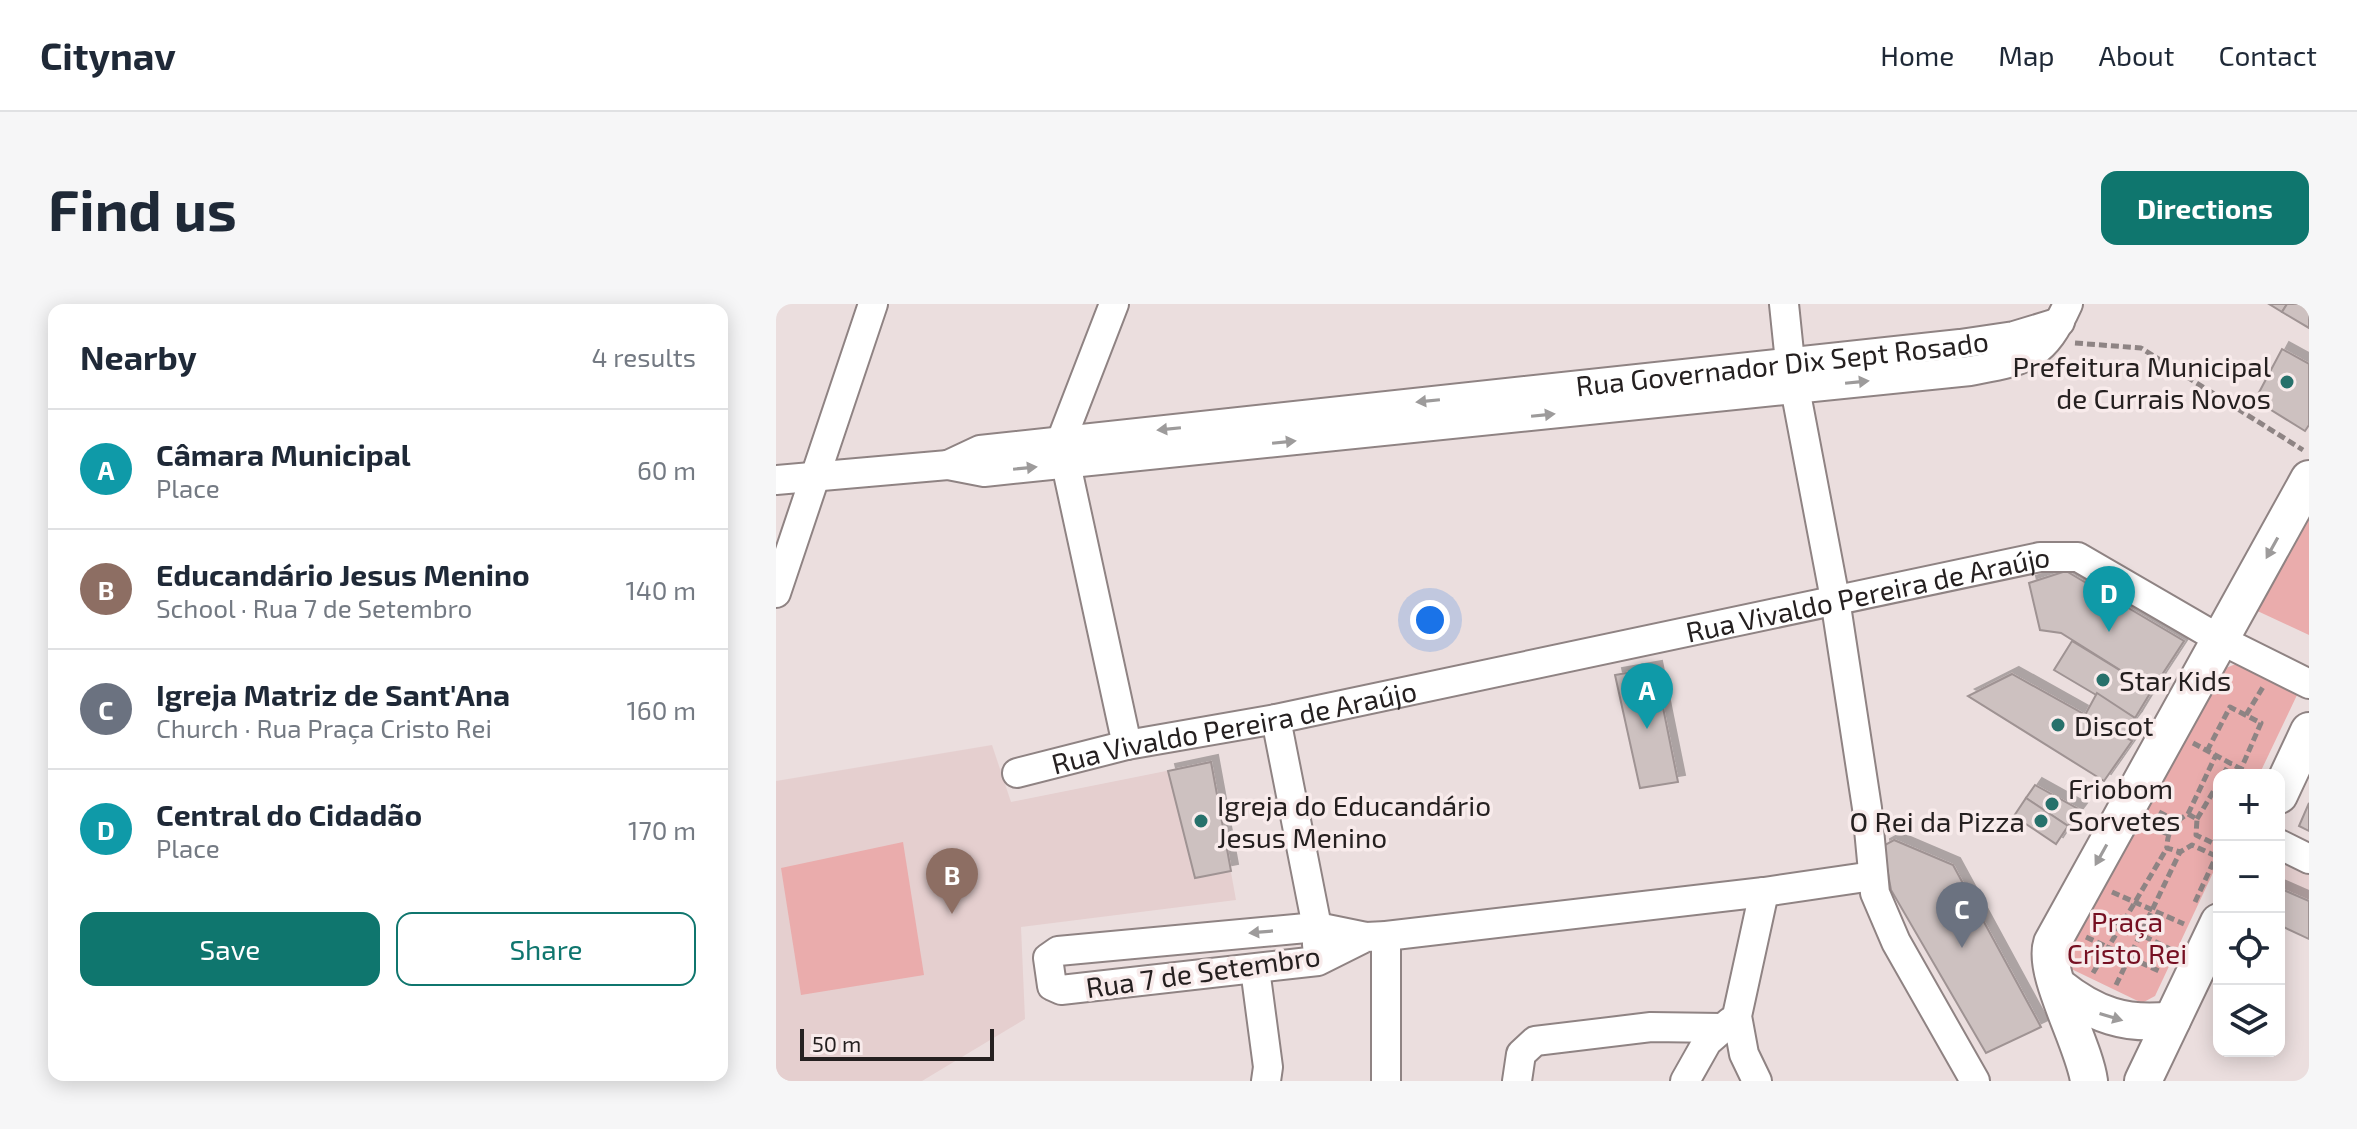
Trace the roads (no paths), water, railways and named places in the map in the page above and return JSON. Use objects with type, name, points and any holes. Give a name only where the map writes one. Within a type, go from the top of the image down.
[{"type":"street","points":[[776,593],[818,476],[873,304]]},
{"type":"street","points":[[1114,304],[1065,452],[1127,745]]},
{"type":"street","points":[[1784,304],[1793,375],[1835,599],[1873,876],[1881,914],[1975,1081]]},
{"type":"street","name":"Rua Governador Dix Sept Rosado","points":[[776,480],[948,465],[984,472],[1065,452],[1793,375],[2014,336],[2059,322]]},
{"type":"street","points":[[2172,1020],[2134,1023],[2104,1016],[2080,1004],[2071,978],[2049,965],[2052,943],[2309,479]]},
{"type":"street","name":"Rua Vivaldo Pereira de Araújo","points":[[1017,773],[1127,745],[1276,719],[1835,599],[2063,555],[2078,557],[2221,640],[2309,684]]},
{"type":"street","points":[[1276,719],[1317,927],[1318,961]]},
{"type":"street","points":[[2285,782],[2309,731]]},
{"type":"street","points":[[2285,847],[2309,859]]},
{"type":"street","name":"Rua 7 de Setembro","points":[[1376,936],[1318,961],[1061,990],[1052,986],[1048,958],[1051,954],[1162,941],[1317,927],[1376,936],[1764,892],[1873,876]]},
{"type":"street","points":[[1685,1081],[1702,1049],[1729,1022],[1764,892]]},
{"type":"street","points":[[2143,1081],[2172,1020],[2202,923]]},
{"type":"street","points":[[1376,936],[1386,1081]]},
{"type":"street","points":[[1162,941],[1168,978]]},
{"type":"street","points":[[1255,969],[1268,1067],[1266,1081]]},
{"type":"street","points":[[2071,978],[2089,1081]]},
{"type":"street","points":[[1517,1081],[1521,1054],[1535,1041],[1651,1027],[1729,1022]]},
{"type":"street","points":[[1729,1022],[1757,1081]]},
{"type":"place","name":"Prefeitura Municipal de Currais Novos","points":[[2287,382]]},
{"type":"place","name":"Central do Cidadão","points":[[2109,632]]},
{"type":"place","name":"Star Kids","points":[[2103,680]]},
{"type":"place","name":"Discot","points":[[2058,725]]},
{"type":"place","name":"Câmara Municipal","points":[[1647,729]]},
{"type":"place","name":"Friobom Sorvetes","points":[[2052,804]]},
{"type":"place","name":"Igreja do Educandário Jesus Menino","points":[[1201,821]]},
{"type":"place","name":"O Rei da Pizza","points":[[2041,821]]},
{"type":"place","name":"Educandário Jesus Menino","points":[[952,914]]},
{"type":"place","name":"Igreja Matriz de Sant'Ana","points":[[1962,948]]},
{"type":"park label","name":"Praça Cristo Rei","points":[[2127,937]]}]
